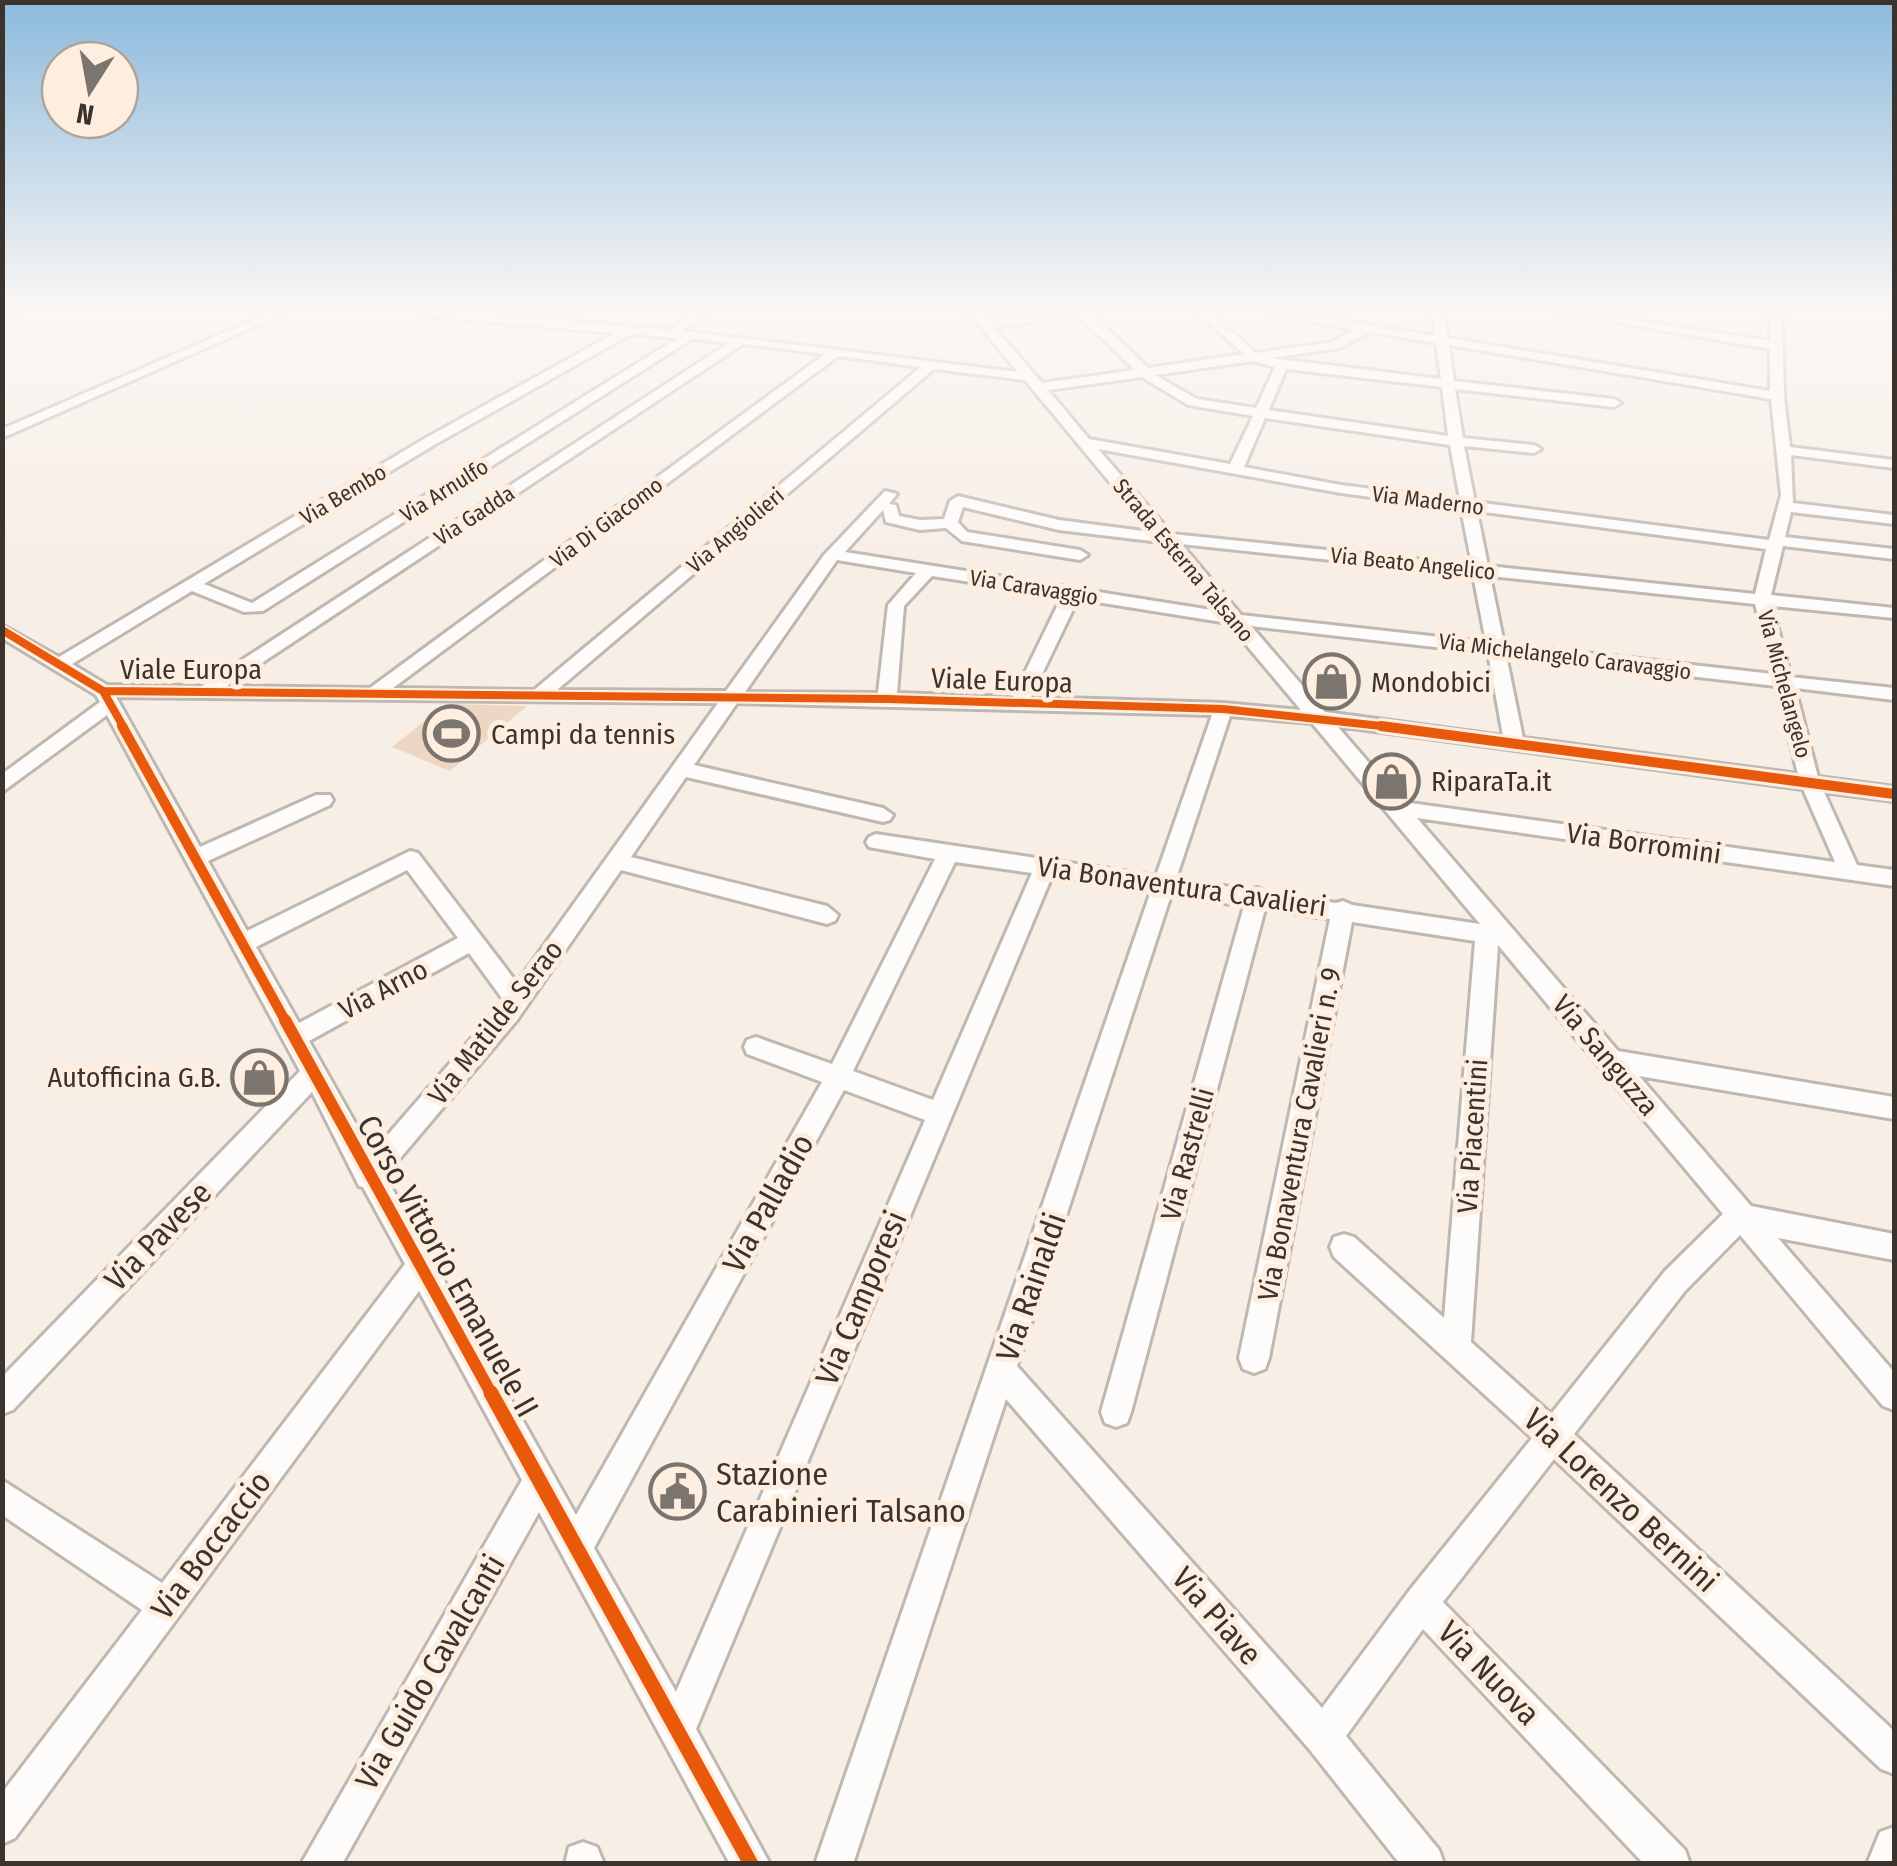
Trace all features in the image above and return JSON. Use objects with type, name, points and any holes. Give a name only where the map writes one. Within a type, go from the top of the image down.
[{"type":"street","points":[[2,434],[82,399]]},
{"type":"street","name":"Via Bembo","points":[[61,663],[510,399]]},
{"type":"street","name":"Via Arnulfo","points":[[191,585],[250,608],[257,606],[588,399]]},
{"type":"street","name":"Via Gadda","points":[[206,691],[651,399]]},
{"type":"street","name":"Via Di Giacomo","points":[[376,692],[772,399]]},
{"type":"street","name":"Via Angiolieri","points":[[538,696],[891,399]]},
{"type":"street","name":"Strada Esterna Talsano","points":[[1048,399],[1315,717]]},
{"type":"street","points":[[1188,399],[1260,413],[1534,449]]},
{"type":"street","points":[[1236,468],[1266,399]]},
{"type":"street","points":[[1450,399],[1514,743]]},
{"type":"street","points":[[1583,399],[1614,403]]},
{"type":"street","name":"Via Michelangelo","points":[[1777,399],[1786,507],[1762,598],[1810,783],[1850,872]]},
{"type":"street","name":"Via Maderno","points":[[1084,442],[1341,489],[1894,554]]},
{"type":"street","points":[[1784,450],[1894,464]]},
{"type":"street","name":"Via Matilde Serao","points":[[368,1177],[518,1001],[834,554],[891,501],[891,519],[920,526],[950,524]]},
{"type":"street","name":"Via Beato Angelico","points":[[950,524],[958,501],[1058,525],[1166,538],[1894,613]]},
{"type":"street","points":[[1786,507],[1894,520]]},
{"type":"street","points":[[950,524],[962,536],[1080,556]]},
{"type":"street","name":"Via Caravaggio","points":[[834,554],[1236,620]]},
{"type":"street","points":[[887,699],[896,605],[928,570]]},
{"type":"street","points":[[1019,703],[1072,593]]},
{"type":"street","name":"Via Michelangelo Caravaggio","points":[[1236,620],[1894,694]]},
{"type":"street","points":[[2,630],[61,663],[110,706]]},
{"type":"street","points":[[2,784],[110,706],[139,703],[171,691]]},
{"type":"street","name":"Viale Europa","points":[[110,706],[171,691],[206,691],[887,699],[1223,709],[1315,717],[1894,794]]},
{"type":"street","name":"Corso Vittorio Emanuele II","points":[[110,706],[751,1864]]},
{"type":"street","name":"Via Rainaldi","points":[[834,1864],[1003,1372],[1223,709]]},
{"type":"street","name":"Via Sanguzza","points":[[1315,717],[1394,808],[1490,930],[1613,1061],[1739,1217],[1894,1395]]},
{"type":"street","points":[[680,769],[884,815]]},
{"type":"street","points":[[196,857],[323,800]]},
{"type":"street","name":"Via Borromini","points":[[1394,808],[1894,878]]},
{"type":"street","name":"Via Bonaventura Cavalieri","points":[[876,842],[1490,930]]},
{"type":"street","points":[[242,944],[405,852],[518,1001]]},
{"type":"street","name":"Via Palladio","points":[[576,1548],[838,1077],[949,852]]},
{"type":"street","points":[[616,861],[828,915]]},
{"type":"street","name":"Via Camporesi","points":[[678,1731],[1046,866]]},
{"type":"street","name":"Via Rastrelli","points":[[1116,1412],[1258,896]]},
{"type":"street","name":"Via Bonaventura Cavalieri n. 9","points":[[1254,1358],[1343,910]]},
{"type":"street","name":"Via Piacentini","points":[[1456,1348],[1490,930]]},
{"type":"street","name":"Via Arno","points":[[294,1036],[472,941]]},
{"type":"street","points":[[756,1048],[940,1114]]},
{"type":"street","points":[[1613,1061],[1894,1108]]},
{"type":"street","name":"Via Pavese","points":[[2,1399],[314,1074]]},
{"type":"street","points":[[1421,1603],[1556,1438],[1674,1281],[1739,1217],[1894,1246]]},
{"type":"street","name":"Via Lorenzo Bernini","points":[[1344,1247],[1556,1438],[1894,1756]]},
{"type":"street","name":"Via Boccaccio","points":[[2,1825],[421,1266]]},
{"type":"street","name":"Via Piave","points":[[1003,1372],[1323,1737],[1425,1864]]},
{"type":"street","name":"Via Guido Cavalcanti","points":[[320,1864],[539,1481]]},
{"type":"street","points":[[2,1496],[166,1606]]},
{"type":"street","name":"Via Nuova","points":[[1323,1737],[1421,1603],[1672,1864]]},
{"type":"street","points":[[1886,1864],[1894,1846]]},
{"type":"shaded area","name":"Campi da tennis","points":[[446,704],[527,706],[450,771],[392,747]]},
{"type":"cycle path","points":[[2,630],[103,691],[751,1864]]},
{"type":"cycle path","points":[[103,691],[887,699],[1223,709],[1315,717],[1894,794]]},
{"type":"place","name":"Mondobici","points":[[1332,682]]},
{"type":"place","name":"Campi da tennis","points":[[452,734]]},
{"type":"place","name":"RiparaTa.it","points":[[1392,781]]},
{"type":"place","name":"Autofficina G.B.","points":[[260,1077]]},
{"type":"place","name":"Stazione Carabinieri Talsano","points":[[677,1492]]}]
